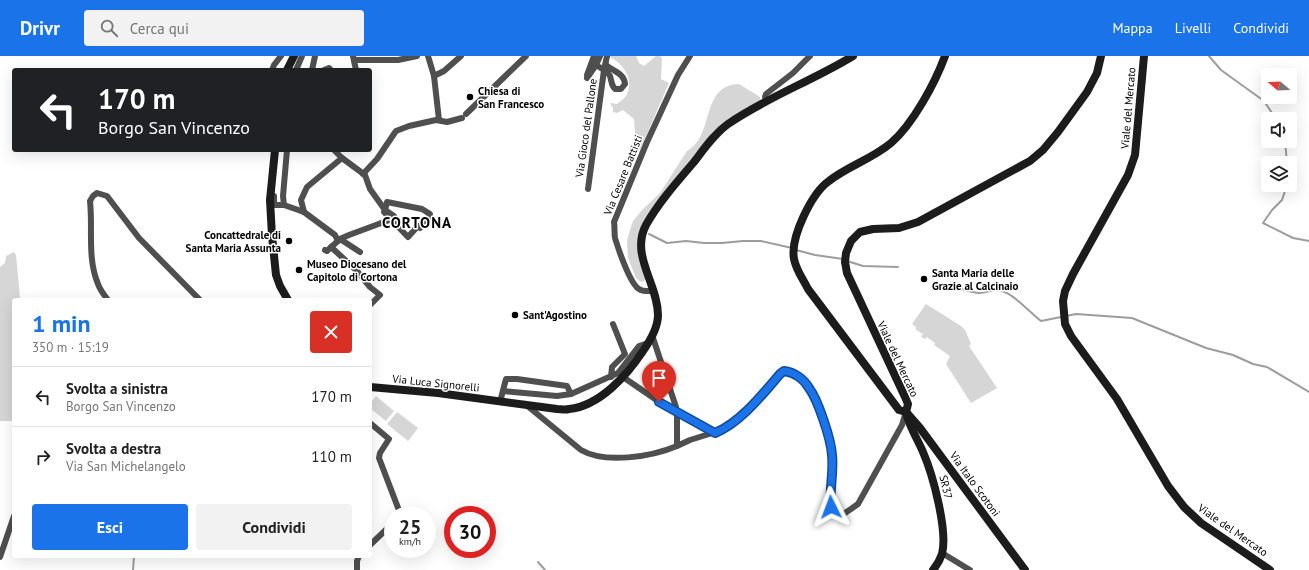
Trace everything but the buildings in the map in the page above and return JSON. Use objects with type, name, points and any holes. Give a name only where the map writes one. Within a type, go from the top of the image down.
[{"type":"main road","points":[[291,68],[295,56]]},
{"type":"main road","points":[[500,402],[557,409],[569,409],[579,407],[593,400],[623,378],[635,363],[650,339],[657,321],[658,314],[654,291],[641,251],[641,236],[646,225],[715,136],[728,124],[767,101],[853,56]]},
{"type":"main road","name":"Viale del Mercato","points":[[945,56],[929,90],[910,122],[892,143],[877,154],[833,178],[824,185],[810,206],[800,226],[794,250],[794,258],[798,272],[808,289],[899,410],[906,412],[908,404],[847,273],[845,262],[848,246],[860,232],[866,230],[899,228],[918,222],[1030,161],[1043,150],[1058,132],[1087,92],[1097,73],[1101,56]]},
{"type":"main road","name":"Viale del Mercato","points":[[1144,56],[1135,155],[1128,175],[1065,291],[1063,312],[1065,324],[1071,336],[1117,399],[1168,486],[1184,507],[1201,523],[1270,570]]},
{"type":"main road","points":[[275,152],[270,200],[272,231],[276,275],[287,298]]},
{"type":"main road","name":"Via Luca Signorelli","points":[[372,387],[438,393],[500,402]]},
{"type":"main road","name":"SR37","points":[[906,412],[909,426],[923,452],[936,490],[943,529],[942,553],[938,564],[933,570]]},
{"type":"main road","name":"Via Italo Scotoni","points":[[906,412],[920,428],[1025,570]]},
{"type":"street","points":[[273,68],[281,56]]},
{"type":"street","points":[[313,68],[315,56]]},
{"type":"street","points":[[356,68],[353,58],[398,60],[417,56]]},
{"type":"street","points":[[428,56],[434,76],[439,120]]},
{"type":"street","points":[[434,76],[444,71],[461,56]]},
{"type":"street","points":[[363,174],[377,159],[396,131],[409,126],[439,120],[447,122],[464,116],[526,56]]},
{"type":"street","name":"Via Cesare Battisti","points":[[654,291],[638,289],[634,284],[620,254],[615,236],[614,222],[647,142],[678,75],[690,56]]},
{"type":"street","points":[[767,101],[765,97],[766,94],[793,73],[810,56]]},
{"type":"street","name":"Via Gioco del Pallone","points":[[588,189],[607,57]]},
{"type":"street","points":[[597,59],[605,67]]},
{"type":"street","points":[[597,59],[587,78],[586,78],[587,74],[597,59]]},
{"type":"street","points":[[279,152],[274,205],[284,204],[304,212],[335,235],[339,240],[360,252]]},
{"type":"street","points":[[284,204],[283,196],[287,152]]},
{"type":"street","points":[[336,152],[367,177],[370,189],[385,210],[394,216],[392,219],[408,237],[418,226],[420,228],[428,220],[430,214],[422,209],[387,202],[385,210]]},
{"type":"street","points":[[304,212],[301,200],[307,186],[342,158]]},
{"type":"street","points":[[107,298],[98,285],[91,248],[90,201],[92,196],[97,193],[107,196],[139,238],[198,298]]},
{"type":"street","points":[[372,303],[380,295],[370,287],[356,270],[328,249],[339,240],[357,231],[392,219]]},
{"type":"street","points":[[611,376],[612,367],[625,354],[613,324]]},
{"type":"street","points":[[503,391],[557,396],[571,394],[618,374],[639,346],[650,339],[677,413],[677,446]]},
{"type":"street","points":[[525,404],[581,450],[591,455],[600,457],[636,456],[668,450],[696,438],[725,429],[756,401],[780,374],[784,371],[789,372],[800,377],[810,388],[831,442],[831,507],[834,511],[842,515],[852,509],[862,497],[902,425],[906,412]]},
{"type":"street","points":[[623,378],[677,413],[715,433]]},
{"type":"street","points":[[500,402],[506,379],[517,379],[566,386],[571,394]]},
{"type":"street","points":[[372,425],[389,439],[380,453],[380,458],[397,506]]},
{"type":"street","points":[[0,558],[12,522]]},
{"type":"street","points":[[372,543],[384,532]]},
{"type":"street","points":[[942,553],[970,570]]},
{"type":"street","points":[[357,570],[358,558]]},
{"type":"shaded area","points":[[636,56],[639,63],[644,66],[656,56],[660,56],[662,58],[661,79],[669,83],[640,150],[632,146],[635,132],[634,119],[623,110],[617,113],[613,112],[613,108],[610,103],[617,104],[626,96],[629,79],[623,68],[609,57]]},
{"type":"shaded area","points":[[739,84],[760,97],[760,103],[728,119],[712,133],[638,235],[638,252],[646,278],[641,282],[636,278],[628,258],[627,240],[633,221],[660,193],[687,151],[696,144],[718,93],[727,87]]},
{"type":"shaded area","points":[[14,252],[16,255],[20,298],[12,298],[12,421],[0,421],[0,267],[5,263],[6,256]]},
{"type":"shaded area","points":[[926,304],[965,330],[971,344],[969,346],[997,388],[971,403],[946,364],[950,356],[934,345],[935,343],[927,337],[925,339],[921,337],[923,334],[916,330],[916,327],[912,324]]},
{"type":"shaded area","points":[[376,396],[394,411],[386,421],[372,410],[372,401]]},
{"type":"shaded area","points":[[397,412],[418,428],[408,441],[387,424]]},
{"type":"waterway","points":[[1209,56],[1221,70],[1264,101],[1271,112]]},
{"type":"waterway","points":[[1286,148],[1286,156]]},
{"type":"waterway","points":[[1285,192],[1282,200],[1272,210],[1263,223],[1293,238],[1309,241]]},
{"type":"waterway","points":[[649,234],[667,243],[686,241],[704,243],[761,241],[792,248]]},
{"type":"waterway","points":[[796,250],[815,255],[843,259]]},
{"type":"waterway","points":[[847,261],[863,266],[898,267]]},
{"type":"waterway","points":[[962,289],[980,293],[994,290],[1007,293],[1020,302],[1041,321],[1061,317]]},
{"type":"waterway","points":[[1066,316],[1076,314],[1132,318],[1206,348],[1233,355],[1253,364],[1267,367],[1309,392]]},
{"type":"waterway","points":[[133,570],[134,558]]},
{"type":"waterway","points":[[538,562],[545,570]]},
{"type":"place","name":"Chiesa di San Francesco","points":[[470,97]]},
{"type":"place","name":"Concattedrale di Santa Maria Assunta","points":[[289,241]]},
{"type":"place","name":"Museo Diocesano del Capitolo di Cortona","points":[[299,270]]},
{"type":"place","name":"Santa Maria delle Grazie al Calcinaio","points":[[924,279]]},
{"type":"place","name":"Sant'Agostino","points":[[515,315]]},
{"type":"district","name":"CORTONA","points":[[417,222]]},
{"type":"route","points":[[659,402],[680,415],[715,433],[725,429],[734,422],[784,371],[800,377],[810,388],[831,442],[831,507]]}]
